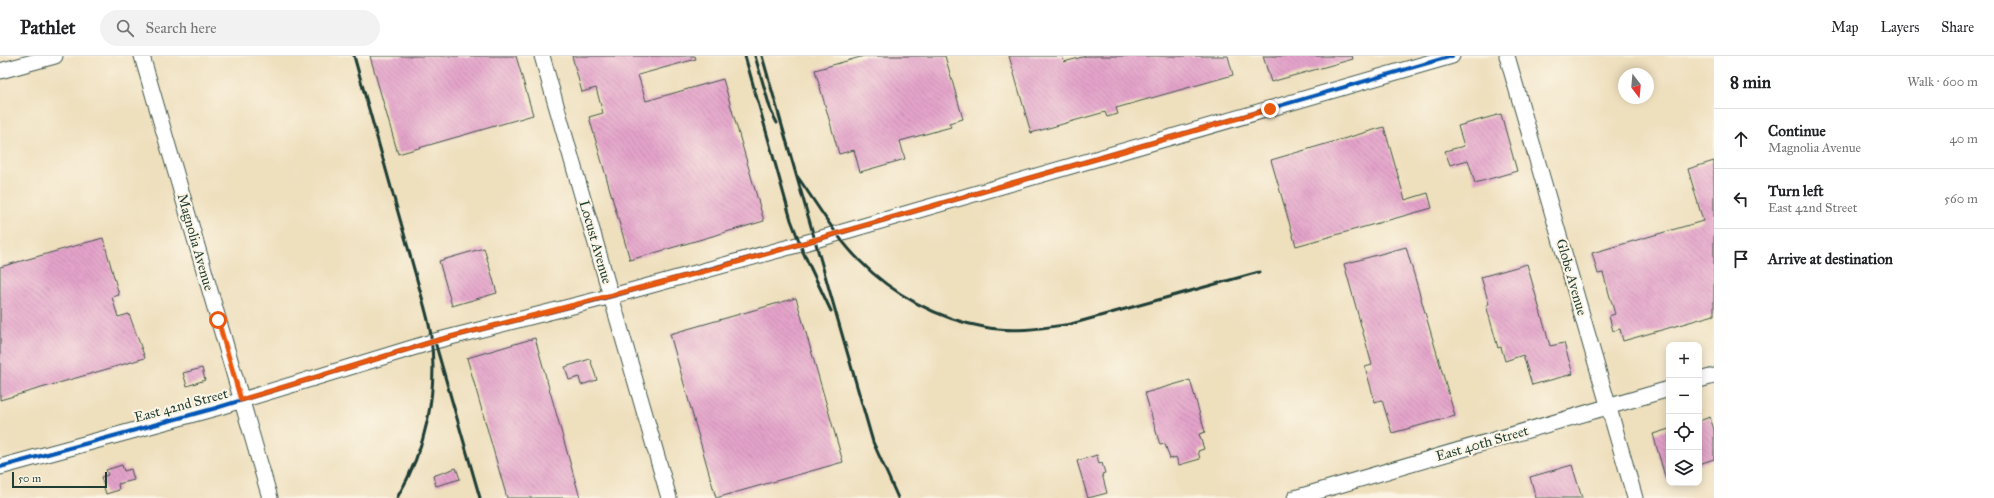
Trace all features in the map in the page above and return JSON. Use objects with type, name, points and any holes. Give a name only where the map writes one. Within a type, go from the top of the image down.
[{"type":"street","points":[[0,71],[55,56]]},
{"type":"street","name":"Magnolia Avenue","points":[[142,56],[270,498]]},
{"type":"street","name":"Locust Avenue","points":[[542,56],[669,498]]},
{"type":"street","name":"East 42nd Street","points":[[0,467],[241,400],[435,341],[612,296],[822,238],[1452,56]]},
{"type":"street","name":"Globe Avenue","points":[[1507,56],[1635,498]]},
{"type":"street","points":[[1702,379],[1714,376]]},
{"type":"street","name":"East 40th Street","points":[[1299,497],[1666,390]]},
{"type":"building","points":[[370,56],[516,56],[533,115],[398,154]]},
{"type":"building","points":[[572,56],[695,56],[696,59],[638,75],[646,101],[723,79],[764,221],[630,260],[589,117],[603,113],[596,88],[582,92]]},
{"type":"building","points":[[864,56],[945,56],[963,119],[949,123],[951,127],[900,141],[905,159],[860,172],[854,150],[839,154],[815,70]]},
{"type":"building","points":[[1009,56],[1063,56],[1064,62],[1086,56],[1228,56],[1233,75],[1116,108],[1118,114],[1107,117],[1105,112],[1031,133]]},
{"type":"building","points":[[1263,56],[1352,56],[1353,59],[1271,82]]},
{"type":"building","points":[[1501,114],[1517,171],[1475,183],[1468,160],[1450,165],[1445,151],[1464,146],[1458,126]]},
{"type":"building","points":[[1384,127],[1405,200],[1428,193],[1432,208],[1296,246],[1271,160]]},
{"type":"building","points":[[1714,161],[1714,315],[1623,341],[1620,329],[1613,331],[1609,316],[1615,314],[1603,273],[1598,274],[1592,253],[1703,221],[1688,169]]},
{"type":"building","points":[[103,238],[119,295],[112,297],[118,317],[129,314],[145,358],[0,400],[0,267]]},
{"type":"building","points":[[1406,247],[1455,416],[1392,433],[1382,400],[1375,402],[1365,367],[1372,365],[1344,264]]},
{"type":"building","points":[[484,248],[497,293],[452,306],[439,261]]},
{"type":"building","points":[[1527,264],[1550,346],[1564,343],[1573,374],[1532,385],[1523,355],[1505,361],[1501,347],[1498,348],[1486,305],[1489,304],[1481,277]]},
{"type":"building","points":[[796,298],[843,462],[716,498],[670,334]]},
{"type":"building","points":[[535,338],[580,498],[507,498],[467,358]]},
{"type":"building","points":[[590,359],[597,380],[581,385],[579,377],[569,380],[565,367]]},
{"type":"building","points":[[202,368],[205,380],[187,386],[183,373]]},
{"type":"building","points":[[1190,380],[1205,432],[1199,434],[1204,449],[1198,451],[1200,459],[1179,465],[1176,457],[1170,459],[1165,444],[1160,445],[1145,393]]},
{"type":"building","points":[[1710,417],[1714,430],[1714,459],[1702,463],[1702,450],[1702,420]]},
{"type":"building","points":[[1666,430],[1666,480],[1653,434]]},
{"type":"building","points":[[1097,455],[1099,464],[1102,463],[1105,473],[1102,474],[1107,493],[1088,498],[1077,461]]},
{"type":"building","points":[[122,465],[124,471],[131,469],[134,480],[118,484],[119,490],[106,494],[101,477],[108,475],[106,470]]},
{"type":"building","points":[[1572,465],[1582,498],[1536,498],[1530,477]]},
{"type":"building","points":[[456,468],[460,479],[436,486],[433,476]]},
{"type":"railway","points":[[354,56],[423,301],[431,337],[433,379],[428,420],[416,460],[397,498]]},
{"type":"railway","points":[[745,56],[791,220],[804,254],[831,311]]},
{"type":"railway","points":[[755,56],[771,111],[777,123]]},
{"type":"railway","points":[[762,56],[873,442],[898,498]]},
{"type":"railway","points":[[797,176],[842,241],[860,261],[886,284],[933,311],[950,318],[984,327],[1016,330],[1071,324],[1259,272]]},
{"type":"railway","points":[[435,342],[480,498]]},
{"type":"cycle path","points":[[0,467],[216,408],[435,341],[612,296],[815,240],[1452,56]]},
{"type":"route","points":[[218,320],[241,400],[351,368],[435,341],[713,269],[1270,109]]}]
